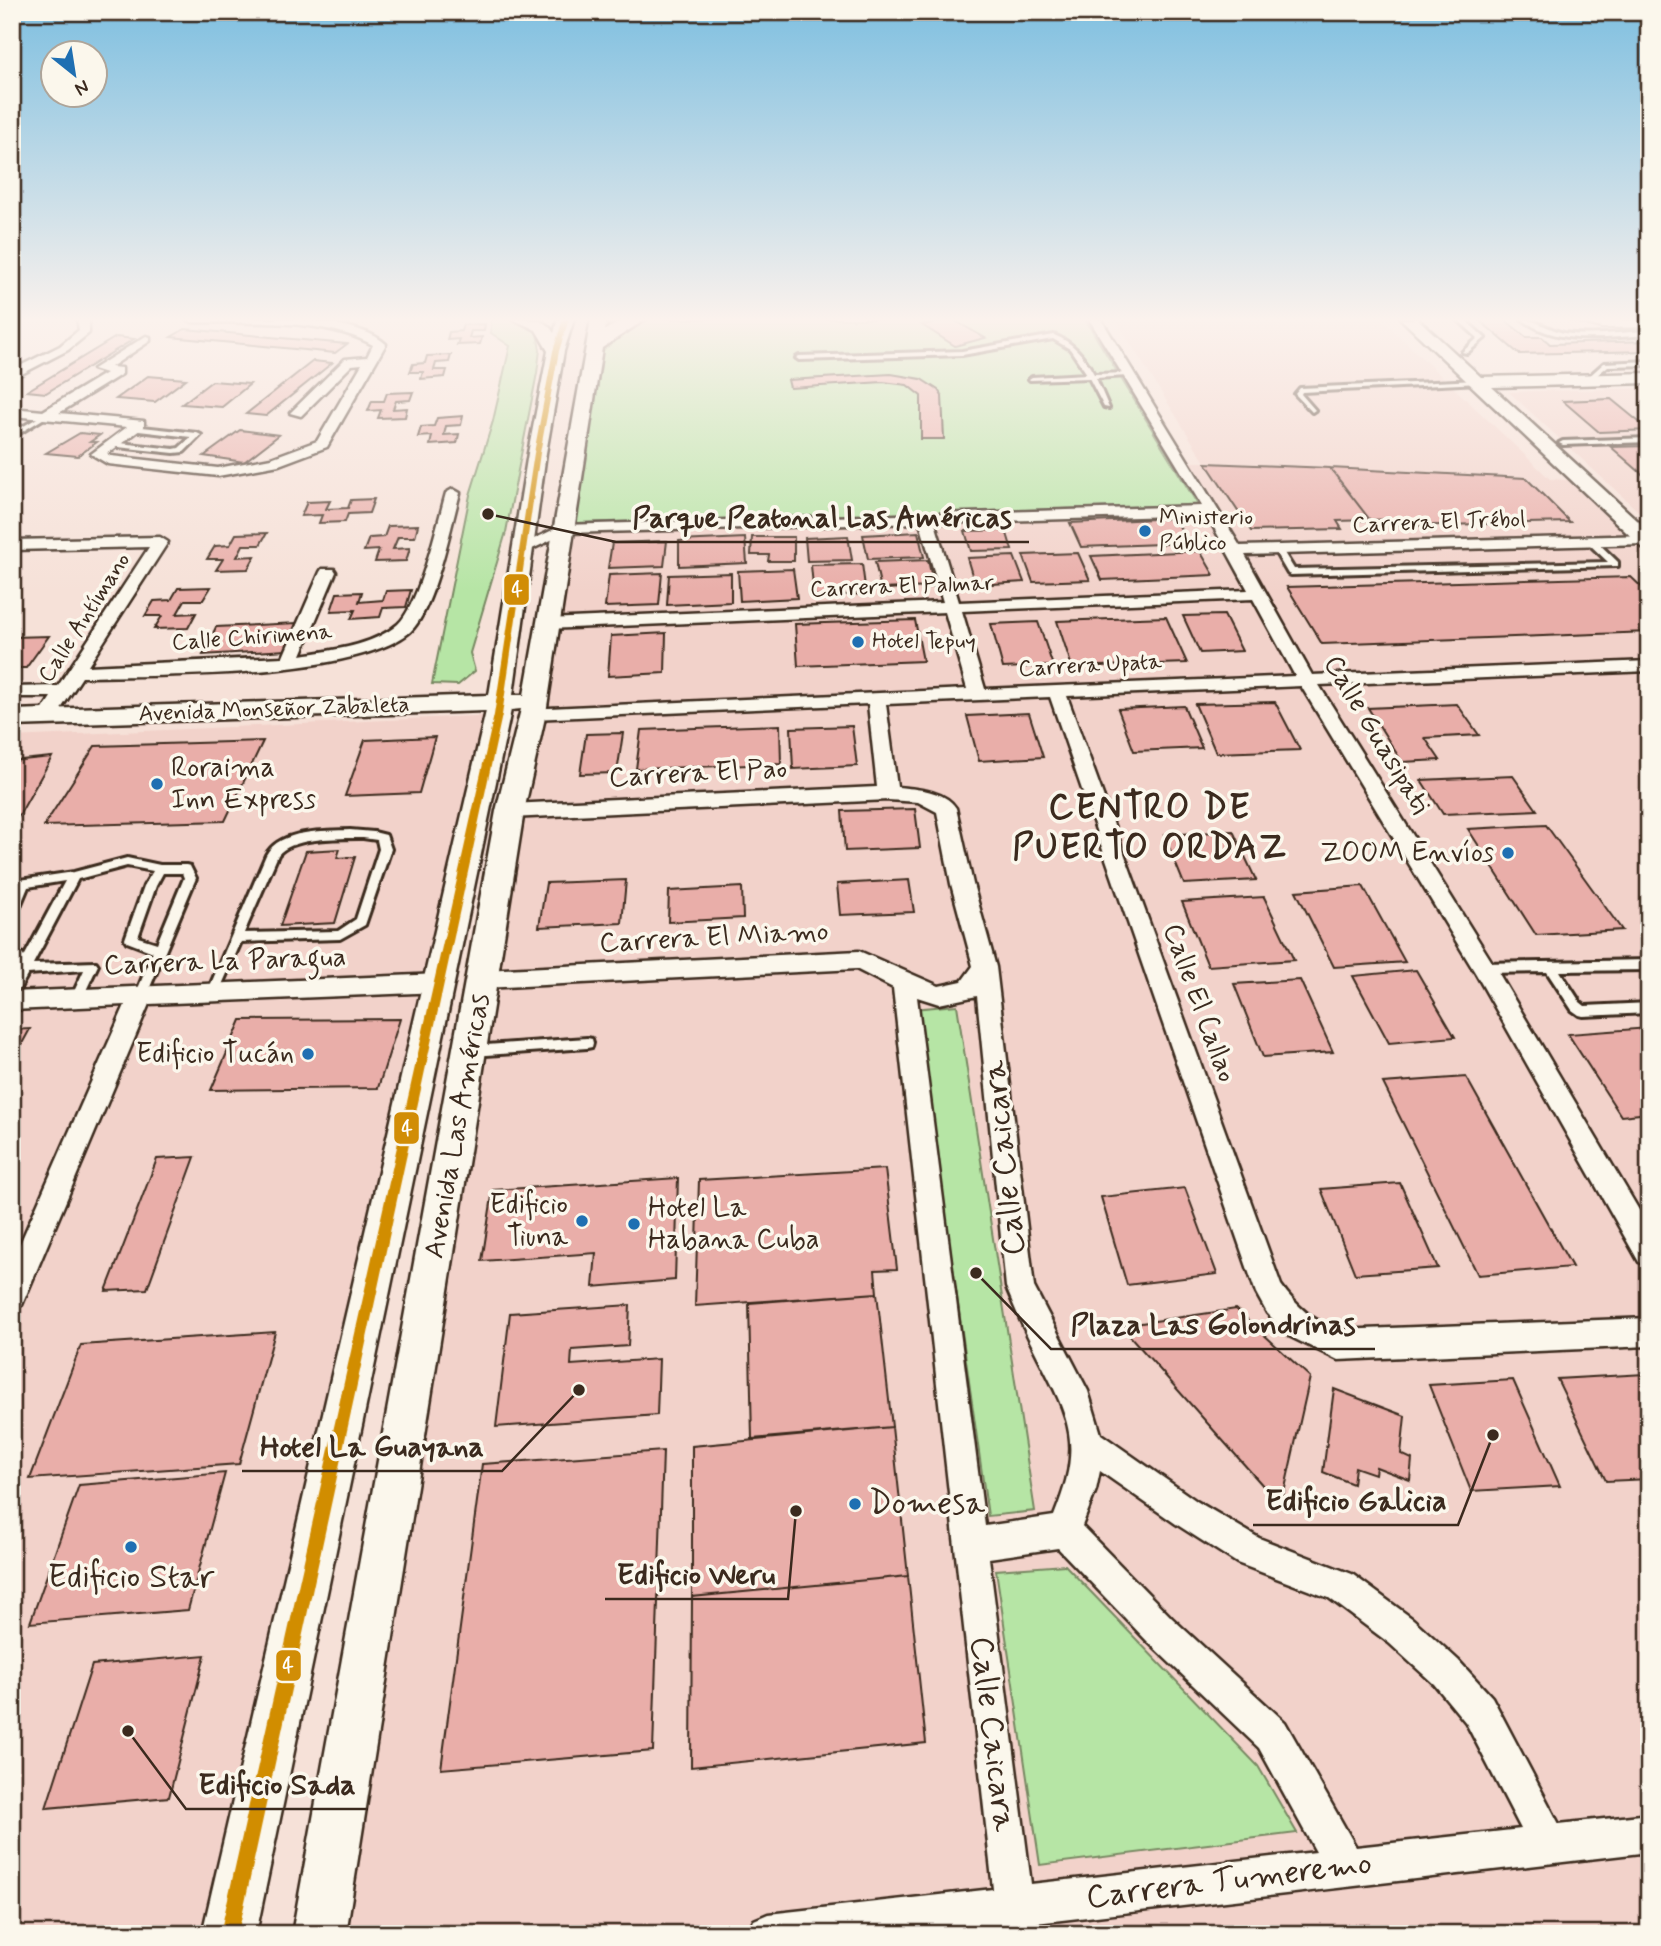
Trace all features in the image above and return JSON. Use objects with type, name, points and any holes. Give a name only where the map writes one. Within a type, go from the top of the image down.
[{"type":"main road","name":"Avenida Las Américas","points":[[319,1934],[484,979],[510,811],[516,708],[507,654],[546,410]]},
{"type":"main road","name":"Avenida Las Américas","points":[[229,1934],[348,1385],[440,983],[516,708],[547,624],[583,410]]},
{"type":"main road","points":[[1517,410],[1648,534]]},
{"type":"main road","points":[[1522,410],[1563,443],[1648,534]]},
{"type":"main road","points":[[421,705],[478,685],[507,654]]},
{"type":"main road","name":"Avenida Monseñor Zabaleta","points":[[12,718],[421,705],[516,708]]},
{"type":"main road","name":"Avenida Monseñor Zabaleta","points":[[12,737],[516,708]]},
{"type":"street","points":[[44,416],[54,410]]},
{"type":"street","points":[[296,413],[299,410]]},
{"type":"street","points":[[12,412],[139,424],[98,454],[100,458],[218,472],[274,461],[323,444],[343,410]]},
{"type":"street","name":"Calle Guasipati","points":[[1149,410],[1212,510],[1306,678],[1484,968],[1649,1253]]},
{"type":"street","name":"Calle Chirimena","points":[[79,672],[289,662],[343,654],[405,628],[416,610],[453,493]]},
{"type":"street","points":[[523,548],[563,529],[1212,510]]},
{"type":"street","points":[[927,520],[978,696]]},
{"type":"street","name":"Carrera El Trébol","points":[[1235,551],[1591,541],[1648,534]]},
{"type":"street","points":[[12,545],[160,542]]},
{"type":"street","name":"Calle Antímano","points":[[47,717],[79,672],[160,542]]},
{"type":"street","points":[[289,662],[328,572]]},
{"type":"street","name":"Carrera El Palmar","points":[[547,624],[1258,594]]},
{"type":"street","name":"Carrera Upata","points":[[516,708],[978,696],[1306,678],[1649,666]]},
{"type":"street","points":[[12,692],[65,691]]},
{"type":"street","name":"Calle El Callao","points":[[1057,692],[1270,1293],[1282,1311],[1298,1327],[1317,1338],[1338,1345],[1649,1332]]},
{"type":"street","points":[[877,699],[888,793]]},
{"type":"street","name":"Carrera El Pao","points":[[510,811],[888,793]]},
{"type":"street","name":"Calle Caicara","points":[[888,793],[922,796],[946,808],[962,884],[985,967],[1020,1287],[1028,1310],[1082,1408],[1087,1443],[1084,1483],[1064,1531]]},
{"type":"street","name":"Carrera El Miamo","points":[[484,979],[859,960],[904,983],[939,995],[968,989],[985,967]]},
{"type":"street","name":"Carrera La Paragua","points":[[12,1001],[440,983]]},
{"type":"street","name":"Calle Caicara","points":[[904,983],[1014,1906]]},
{"type":"street","points":[[12,1295],[141,996]]},
{"type":"street","points":[[1087,1443],[1187,1513],[1249,1551],[1340,1586],[1401,1630],[1446,1672],[1479,1710],[1549,1844]]},
{"type":"street","points":[[969,1545],[1064,1531],[1160,1630],[1272,1735],[1346,1868]]},
{"type":"street","name":"Carrera Tumeremo","points":[[768,1934],[1649,1833]]},
{"type":"lane","points":[[12,436],[44,416]]},
{"type":"lane","points":[[111,444],[174,451],[181,450],[197,435],[133,428]]},
{"type":"lane","points":[[1563,443],[1649,440]]},
{"type":"lane","points":[[1278,550],[1291,572],[1615,564],[1591,541]]},
{"type":"lane","points":[[213,993],[276,848],[287,842],[360,834],[382,838],[385,849],[361,922],[353,929],[340,935],[237,938]]},
{"type":"lane","points":[[12,889],[24,883],[75,876],[127,862],[160,869],[186,869],[190,873],[141,996]]},
{"type":"lane","points":[[159,950],[131,939],[150,886],[160,869]]},
{"type":"lane","points":[[12,992],[75,876]]},
{"type":"lane","points":[[12,911],[24,883]]},
{"type":"lane","points":[[12,949],[26,970]]},
{"type":"lane","points":[[26,970],[92,965],[77,998]]},
{"type":"lane","points":[[1484,968],[1649,965]]},
{"type":"lane","points":[[1550,966],[1576,1006],[1583,1011],[1649,1008]]},
{"type":"lane","points":[[471,1051],[587,1043]]},
{"type":"shaded area","points":[[1172,410],[1477,410],[1550,479],[1583,481],[1649,543],[1649,1934],[319,1934],[563,529],[1211,510],[1182,462],[1205,462]]},
{"type":"shaded area","points":[[1528,410],[1649,410],[1649,521]]},
{"type":"shaded area","points":[[498,715],[235,1934],[12,1934],[12,737]]},
{"type":"green space","points":[[496,410],[530,410],[506,532],[470,653],[475,671],[458,685],[432,684],[470,495]]},
{"type":"green space","points":[[593,410],[1140,410],[1198,505],[574,523]]},
{"type":"green space","points":[[957,1005],[1035,1511],[988,1516],[920,1035],[913,1009]]},
{"type":"green space","points":[[1065,1565],[1258,1766],[1297,1833],[1040,1865],[996,1570]]},
{"type":"building","points":[[251,410],[274,410],[266,416],[246,414]]},
{"type":"building","points":[[368,410],[407,410],[405,417],[378,418],[381,410]]},
{"type":"building","points":[[921,410],[943,410],[944,439],[921,439]]},
{"type":"building","points":[[1573,410],[1624,410],[1649,430],[1599,432]]},
{"type":"building","points":[[463,416],[461,425],[446,426],[444,435],[459,434],[457,443],[430,445],[432,436],[418,437],[421,427],[434,426],[437,418]]},
{"type":"building","points":[[240,430],[279,435],[244,462],[204,456]]},
{"type":"building","points":[[80,433],[100,435],[90,442],[97,442],[78,456],[46,453]]},
{"type":"building","points":[[1649,446],[1649,480],[1611,447]]},
{"type":"building","points":[[1206,463],[1330,468],[1370,520],[1337,521],[1342,529],[1251,531]]},
{"type":"building","points":[[1330,468],[1526,478],[1570,522],[1401,526],[1394,519],[1370,520]]},
{"type":"building","points":[[374,499],[369,513],[348,514],[345,522],[319,523],[322,515],[301,516],[307,502],[330,501],[326,509],[348,508],[351,500]]},
{"type":"building","points":[[1175,518],[1188,543],[1081,547],[1070,523]]},
{"type":"building","points":[[418,525],[415,537],[398,537],[393,549],[410,548],[406,561],[375,562],[379,550],[364,551],[369,538],[384,537],[388,526]]},
{"type":"building","points":[[1006,530],[1012,550],[971,551],[965,531]]},
{"type":"building","points":[[918,532],[924,557],[868,559],[863,535]]},
{"type":"building","points":[[267,533],[260,545],[243,545],[237,557],[255,556],[248,569],[216,570],[223,559],[207,559],[215,546],[230,545],[236,534]]},
{"type":"building","points":[[848,536],[852,560],[807,561],[805,538]]},
{"type":"building","points":[[752,537],[794,537],[794,561],[768,561],[769,555],[751,555]]},
{"type":"building","points":[[745,538],[747,563],[679,566],[679,541]]},
{"type":"building","points":[[667,541],[664,566],[608,568],[612,543]]},
{"type":"building","points":[[1200,551],[1214,575],[1102,580],[1091,556]]},
{"type":"building","points":[[1078,553],[1090,580],[1033,582],[1023,555]]},
{"type":"building","points":[[1014,556],[1024,582],[975,585],[967,558]]},
{"type":"building","points":[[928,560],[934,587],[881,589],[875,562]]},
{"type":"building","points":[[862,564],[866,594],[814,596],[811,565]]},
{"type":"building","points":[[793,569],[797,598],[740,601],[738,571]]},
{"type":"building","points":[[662,573],[659,605],[605,607],[609,575]]},
{"type":"building","points":[[731,573],[731,602],[667,605],[669,575]]},
{"type":"building","points":[[1631,577],[1649,594],[1649,632],[1322,644],[1287,587]]},
{"type":"building","points":[[211,587],[203,600],[185,600],[177,614],[196,613],[188,628],[154,629],[162,616],[145,616],[154,601],[171,600],[178,588]]},
{"type":"building","points":[[411,590],[406,607],[383,608],[380,617],[351,619],[355,610],[331,611],[337,593],[362,592],[359,602],[383,600],[386,591]]},
{"type":"building","points":[[1224,615],[1242,651],[1200,653],[1183,616]]},
{"type":"building","points":[[1166,617],[1187,663],[1072,667],[1057,621]]},
{"type":"building","name":"Hotel Tepuy","points":[[915,620],[923,661],[798,666],[795,624]]},
{"type":"building","points":[[1038,622],[1053,666],[1003,668],[991,624]]},
{"type":"building","points":[[297,623],[287,650],[203,655],[216,627]]},
{"type":"building","points":[[666,633],[665,673],[608,676],[611,636]]},
{"type":"building","points":[[49,636],[26,668],[12,668],[12,637]]},
{"type":"building","points":[[1275,702],[1300,750],[1216,753],[1195,704]]},
{"type":"building","points":[[1457,704],[1479,735],[1425,738],[1440,760],[1402,762],[1368,708]]},
{"type":"building","points":[[1184,706],[1202,748],[1134,751],[1118,709]]},
{"type":"building","points":[[1029,713],[1043,757],[979,761],[967,716]]},
{"type":"building","points":[[780,725],[781,764],[636,769],[641,730]]},
{"type":"building","points":[[852,726],[857,766],[793,769],[791,728]]},
{"type":"building","points":[[623,733],[617,773],[580,774],[586,734]]},
{"type":"building","points":[[435,737],[419,793],[345,796],[365,740]]},
{"type":"building","name":"Roraima Inn Express","points":[[263,741],[225,821],[44,826],[95,746]]},
{"type":"building","points":[[52,757],[12,828],[12,761]]},
{"type":"building","points":[[1513,776],[1537,810],[1443,814],[1421,780]]},
{"type":"building","points":[[915,809],[920,848],[845,851],[842,811]]},
{"type":"building","points":[[1546,825],[1622,930],[1536,935],[1468,829]]},
{"type":"building","points":[[1233,831],[1256,880],[1184,884],[1164,835]]},
{"type":"building","points":[[340,849],[337,858],[355,857],[335,923],[280,926],[306,851]]},
{"type":"building","points":[[626,880],[622,923],[539,927],[546,883]]},
{"type":"building","points":[[909,880],[914,912],[840,915],[837,884]]},
{"type":"building","points":[[1363,886],[1405,962],[1334,967],[1296,891]]},
{"type":"building","points":[[742,887],[743,918],[668,922],[669,891]]},
{"type":"building","points":[[1264,897],[1294,960],[1208,966],[1182,902]]},
{"type":"building","points":[[1416,970],[1455,1037],[1389,1043],[1353,976]]},
{"type":"building","points":[[1300,980],[1333,1052],[1263,1057],[1234,984]]},
{"type":"building","name":"Edificio Tucán","points":[[400,1019],[378,1088],[211,1090],[241,1020]]},
{"type":"building","points":[[1649,1028],[1649,1113],[1621,1116],[1568,1034]]},
{"type":"building","points":[[30,1029],[12,1062],[12,1030]]},
{"type":"building","points":[[1466,1077],[1572,1267],[1478,1275],[1383,1083]]},
{"type":"building","points":[[195,1157],[147,1289],[106,1291],[157,1159]]},
{"type":"building","points":[[885,1169],[897,1269],[875,1270],[877,1293],[695,1306],[699,1180]]},
{"type":"building","name":"Edificio Tiuna","points":[[678,1178],[675,1280],[593,1287],[596,1253],[482,1261],[493,1190]]},
{"type":"building","points":[[1400,1183],[1438,1268],[1355,1274],[1321,1189]]},
{"type":"building","points":[[1185,1188],[1217,1274],[1127,1285],[1101,1197]]},
{"type":"building","points":[[877,1293],[892,1427],[752,1439],[749,1303]]},
{"type":"building","points":[[630,1305],[628,1346],[572,1350],[571,1365],[659,1359],[657,1415],[496,1427],[510,1313]]},
{"type":"building","points":[[1236,1309],[1310,1377],[1281,1506],[1121,1326]]},
{"type":"building","points":[[275,1332],[239,1464],[30,1479],[81,1345]]},
{"type":"building","points":[[1645,1374],[1649,1381],[1649,1479],[1606,1481],[1557,1379]]},
{"type":"building","points":[[1513,1380],[1560,1486],[1471,1491],[1429,1385]]},
{"type":"building","points":[[1334,1389],[1405,1416],[1401,1454],[1412,1459],[1410,1480],[1376,1467],[1375,1474],[1355,1467],[1353,1484],[1323,1472]]},
{"type":"building","points":[[892,1427],[908,1576],[692,1597],[692,1446]]},
{"type":"building","points":[[663,1451],[653,1751],[441,1769],[482,1464]]},
{"type":"building","name":"Edificio Star","points":[[225,1473],[188,1610],[30,1623],[79,1485]]},
{"type":"building","points":[[908,1576],[926,1743],[691,1767],[692,1597]]},
{"type":"building","points":[[205,1655],[169,1797],[46,1808],[92,1665]]},
{"type":"transit line","name":"4","points":[[229,1934],[498,715],[545,410]]},
{"type":"place","name":"Parque Peatonal Las Américas","points":[[488,514]]},
{"type":"place","name":"Ministerio Público","points":[[1145,531]]},
{"type":"place","name":"Hotel Tepuy","points":[[858,642]]},
{"type":"place","name":"Roraima Inn Express","points":[[157,784]]},
{"type":"place","name":"ZOOM Envíos","points":[[1508,853]]},
{"type":"place","name":"Edificio Tucán","points":[[308,1054]]},
{"type":"place","name":"Edificio Tiuna","points":[[582,1221]]},
{"type":"place","name":"Hotel La Habana Cuba","points":[[634,1224]]},
{"type":"place","name":"Plaza Las Golondrinas","points":[[976,1273]]},
{"type":"place","name":"Hotel La Guayana","points":[[579,1390]]},
{"type":"place","name":"Edificio Galicia","points":[[1493,1435]]},
{"type":"place","name":"Domesa","points":[[855,1504]]},
{"type":"place","name":"Edificio Weru","points":[[796,1511]]},
{"type":"place","name":"Edificio Star","points":[[131,1547]]},
{"type":"place","name":"Edificio Sada","points":[[128,1731]]},
{"type":"district","name":"CENTRO DE PUERTO ORDAZ","points":[[1150,828]]}]
